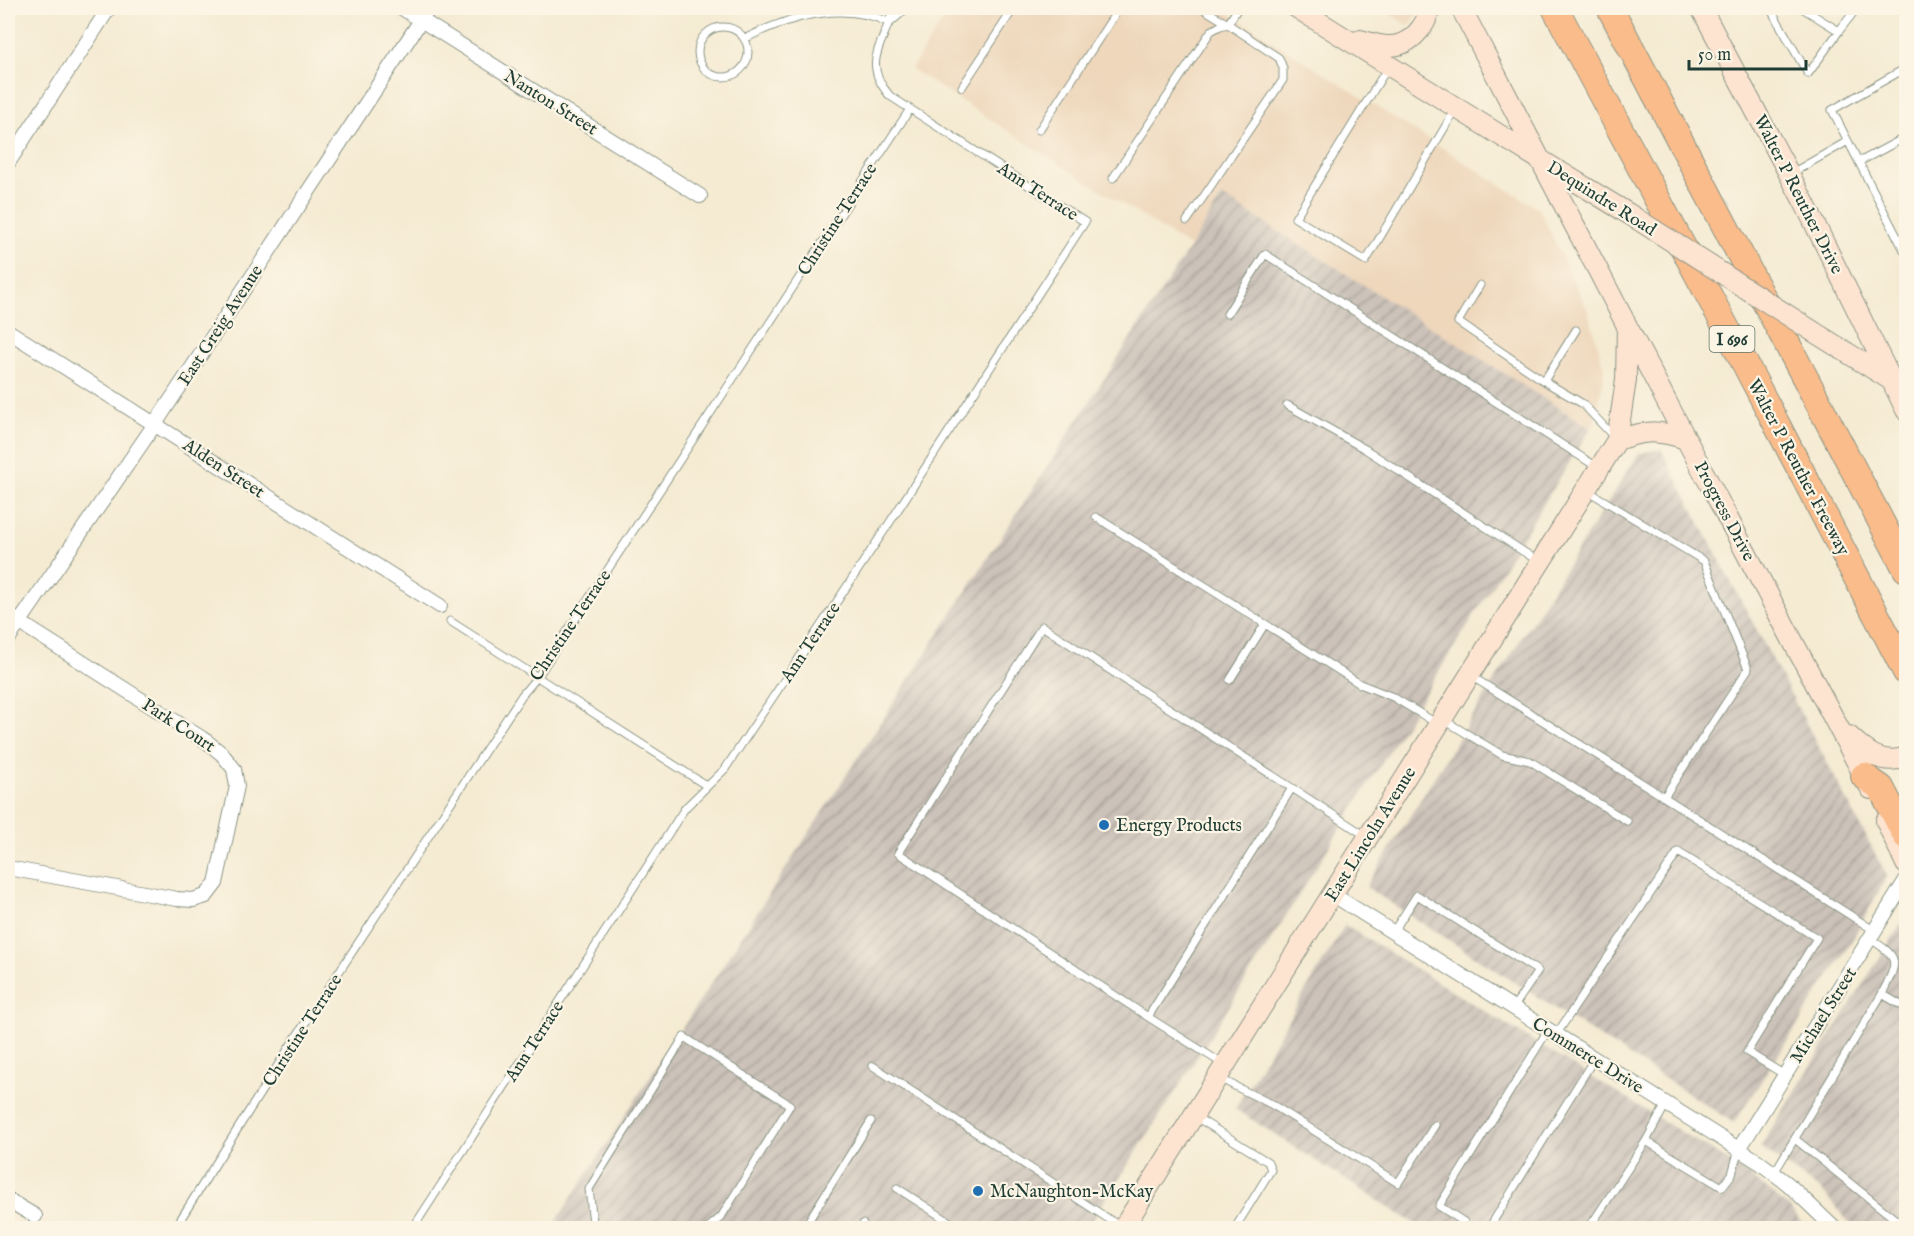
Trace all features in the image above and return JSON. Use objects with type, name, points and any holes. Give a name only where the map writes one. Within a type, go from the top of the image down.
[{"type":"highway","name":"Walter P Reuther Freeway","points":[[1554,8],[1730,335],[1906,672]]},
{"type":"highway","name":"I 696","points":[[1610,8],[1906,569]]},
{"type":"highway","points":[[1864,776],[1881,788],[1906,836]]},
{"type":"main road","name":"Dequindre Road","points":[[1298,8],[1900,386]]},
{"type":"main road","points":[[1343,35],[1388,46],[1397,45],[1406,42],[1419,31],[1431,8]]},
{"type":"main road","points":[[1461,8],[1541,159]]},
{"type":"main road","name":"Walter P Reuther Drive","points":[[1701,8],[1900,386],[1906,410]]},
{"type":"main road","name":"Progress Drive","points":[[1541,159],[1686,439],[1840,728],[1906,864]]},
{"type":"main road","name":"East Lincoln Avenue","points":[[1123,1228],[1617,440],[1626,380],[1627,326]]},
{"type":"main road","points":[[1617,440],[1642,432],[1686,439]]},
{"type":"main road","points":[[1840,728],[1873,756],[1890,760],[1906,757]]},
{"type":"street","points":[[8,163],[109,8]]},
{"type":"street","name":"Nanton Street","points":[[402,8],[425,13],[700,196]]},
{"type":"street","name":"East Greig Avenue","points":[[8,639],[13,619],[155,424],[425,13]]},
{"type":"street","name":"Alden Street","points":[[8,331],[440,606]]},
{"type":"street","name":"Park Court","points":[[8,868],[177,899],[193,900],[206,896],[216,883],[220,869],[237,786],[234,769],[222,754],[206,741],[13,619]]},
{"type":"street","name":"Michael Street","points":[[1739,1149],[1906,880]]},
{"type":"street","name":"Commerce Drive","points":[[1332,894],[1739,1149],[1802,1196],[1833,1228]]},
{"type":"street","points":[[8,1200],[35,1216]]},
{"type":"lane","points":[[893,8],[890,23],[875,56],[876,76],[890,96],[910,109]]},
{"type":"lane","points":[[890,23],[906,8]]},
{"type":"lane","points":[[962,87],[1014,8]]},
{"type":"lane","points":[[1039,130],[1119,8]]},
{"type":"lane","points":[[1187,221],[1283,80],[1283,68],[1279,58],[1202,8]]},
{"type":"lane","points":[[1113,178],[1211,31],[1228,24],[1238,8]]},
{"type":"lane","points":[[1770,8],[1808,74],[1857,8]]},
{"type":"lane","points":[[1802,8],[1839,31]]},
{"type":"lane","points":[[744,39],[773,25],[828,12],[868,14],[890,23]]},
{"type":"lane","points":[[718,27],[733,29],[744,39],[747,56],[739,71],[723,77],[714,75],[701,64],[698,56],[700,41],[711,30],[718,27]]},
{"type":"lane","points":[[1389,64],[1295,218],[1366,261],[1456,108]]},
{"type":"lane","points":[[1906,68],[1832,110],[1906,254]]},
{"type":"lane","name":"Christine Terrace","points":[[175,1228],[290,1046],[522,694],[538,676],[910,109]]},
{"type":"lane","name":"Ann Terrace","points":[[413,1228],[685,808],[725,769],[890,522],[1085,222],[910,109]]},
{"type":"lane","points":[[1859,162],[1906,137]]},
{"type":"lane","points":[[1789,175],[1848,141]]},
{"type":"lane","points":[[1227,314],[1265,255],[1599,469]]},
{"type":"lane","points":[[1480,285],[1458,322],[1544,381],[1583,404],[1617,440]]},
{"type":"lane","points":[[1544,381],[1576,330]]},
{"type":"lane","points":[[1287,405],[1365,449],[1540,562]]},
{"type":"lane","points":[[1585,490],[1704,561],[1748,669],[1664,797]]},
{"type":"lane","points":[[1096,517],[1360,684],[1394,697],[1502,755],[1530,760],[1627,821]]},
{"type":"lane","points":[[450,621],[707,786]]},
{"type":"lane","points":[[1230,680],[1264,624]]},
{"type":"lane","points":[[1368,837],[1042,626],[898,853],[1148,1017],[1222,1071],[1243,1092],[1276,1107],[1398,1183],[1435,1125]]},
{"type":"lane","points":[[1469,675],[1664,797],[1873,935],[1889,950],[1895,968],[1882,994],[1774,1173]]},
{"type":"lane","points":[[1148,1017],[1292,788]]},
{"type":"lane","points":[[1464,1222],[1439,1206],[1552,1033],[1678,852],[1817,938],[1747,1052],[1785,1075]]},
{"type":"lane","points":[[1393,932],[1417,895],[1538,971],[1513,1008]]},
{"type":"lane","points":[[1882,994],[1906,1008]]},
{"type":"lane","points":[[597,1228],[593,1222],[589,1189],[684,1037],[790,1105],[721,1217],[708,1228]]},
{"type":"lane","points":[[1489,1228],[1594,1059]]},
{"type":"lane","points":[[873,1066],[1123,1228]]},
{"type":"lane","points":[[1589,1228],[1646,1141],[1666,1104]]},
{"type":"lane","points":[[1193,1116],[1269,1162],[1271,1170],[1235,1228]]},
{"type":"lane","points":[[804,1228],[872,1121]]},
{"type":"lane","points":[[1795,1139],[1906,1228]]},
{"type":"lane","points":[[1646,1141],[1722,1188],[1732,1174],[1739,1149]]},
{"type":"lane","points":[[897,1188],[959,1228]]},
{"type":"shaded area","points":[[951,8],[1220,8],[1539,209],[1588,311],[1604,369],[1603,383],[1591,428],[1221,196],[1190,247],[911,69]]},
{"type":"shaded area","points":[[1380,8],[1420,8],[1410,26]]},
{"type":"shaded area","points":[[1222,196],[1591,428],[1192,1066],[1087,1228],[552,1228],[1190,247]]},
{"type":"shaded area","points":[[1661,449],[1887,876],[1850,944],[1734,1123],[1366,887],[1639,453]]},
{"type":"shaded area","points":[[1906,916],[1906,1228],[1858,1228],[1848,1222],[1822,1191],[1760,1147]]},
{"type":"shaded area","points":[[1345,925],[1746,1172],[1789,1207],[1806,1228],[1421,1228],[1235,1109]]},
{"type":"place","name":"Energy Products","points":[[1104,825]]},
{"type":"place","name":"McNaughton-McKay","points":[[978,1191]]}]
